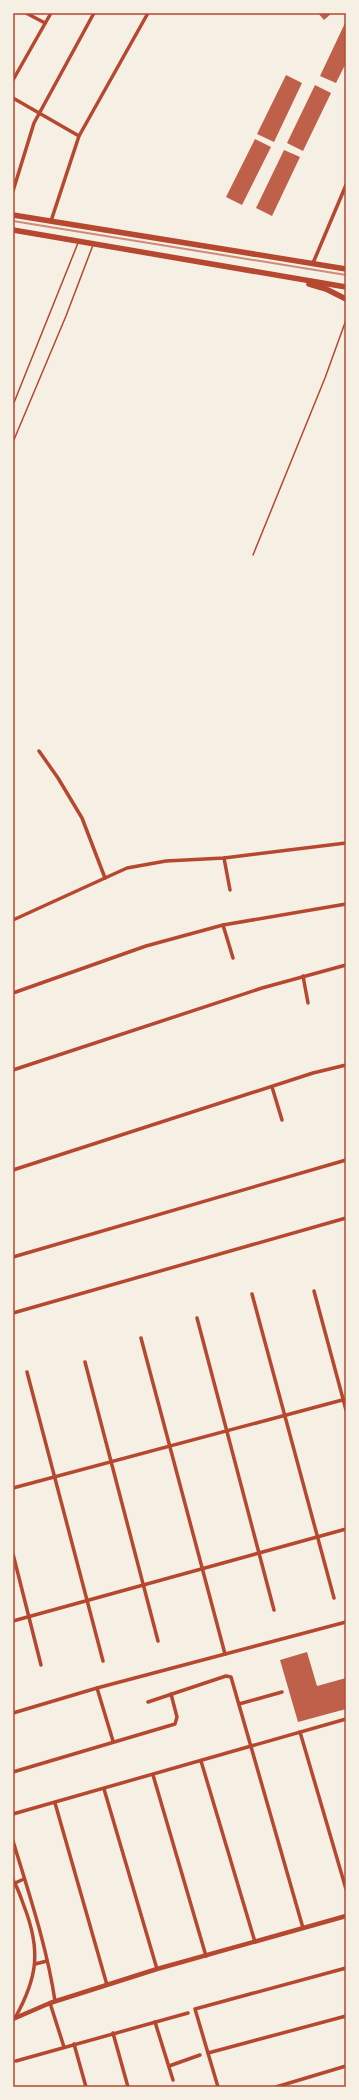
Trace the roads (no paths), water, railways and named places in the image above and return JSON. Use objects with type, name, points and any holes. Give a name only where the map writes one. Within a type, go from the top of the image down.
[{"type":"main road","points":[[13,215],[346,269]]},
{"type":"main road","points":[[13,230],[79,240],[346,287]]},
{"type":"main road","points":[[281,276],[326,289],[346,299]]},
{"type":"street","points":[[26,13],[45,23]]},
{"type":"street","points":[[13,80],[51,13]]},
{"type":"street","points":[[13,191],[34,123],[94,13]]},
{"type":"street","points":[[51,221],[79,136],[148,13]]},
{"type":"street","points":[[13,98],[79,136]]},
{"type":"street","points":[[313,263],[346,185]]},
{"type":"street","points":[[39,751],[58,778],[82,818],[105,878]]},
{"type":"street","points":[[13,920],[127,868],[166,861],[224,858],[346,843]]},
{"type":"street","points":[[224,858],[230,890]]},
{"type":"street","points":[[13,993],[146,946],[223,925],[346,904]]},
{"type":"street","points":[[223,925],[233,958]]},
{"type":"street","points":[[13,1070],[262,988],[303,976],[346,966]]},
{"type":"street","points":[[303,976],[308,1003]]},
{"type":"street","points":[[13,1170],[313,1073],[346,1065]]},
{"type":"street","points":[[272,1087],[282,1120]]},
{"type":"street","points":[[13,1257],[346,1160]]},
{"type":"street","points":[[13,1313],[346,1218]]},
{"type":"street","points":[[314,1291],[345,1400],[346,1410]]},
{"type":"street","points":[[252,1294],[334,1598]]},
{"type":"street","points":[[197,1318],[274,1610]]},
{"type":"street","points":[[141,1338],[225,1654]]},
{"type":"street","points":[[85,1362],[158,1641]]},
{"type":"street","points":[[27,1372],[56,1477],[103,1662]]},
{"type":"street","points":[[13,1488],[345,1400]]},
{"type":"street","points":[[13,1621],[346,1530]]},
{"type":"street","points":[[13,1554],[41,1665]]},
{"type":"street","points":[[13,1713],[97,1688],[346,1622]]},
{"type":"street","points":[[148,1702],[229,1676],[234,1682],[250,1747],[303,1928]]},
{"type":"street","points":[[97,1688],[113,1741]]},
{"type":"street","points":[[239,1704],[282,1692]]},
{"type":"street","points":[[13,1772],[113,1741],[175,1724],[177,1719],[171,1694]]},
{"type":"street","points":[[13,1814],[346,1719]]},
{"type":"street","points":[[300,1732],[346,1889]]},
{"type":"street","points":[[202,1761],[255,1942]]},
{"type":"street","points":[[153,1775],[206,1956]]},
{"type":"street","points":[[104,1789],[157,1969]]},
{"type":"street","points":[[55,1803],[107,1985]]},
{"type":"street","points":[[13,1841],[47,1961],[53,2002],[64,2047]]},
{"type":"street","points":[[14,2019],[30,1989],[36,1951],[33,1935],[14,1882],[24,1879]]},
{"type":"street","points":[[14,2019],[53,2002],[157,1969],[346,1916]]},
{"type":"street","points":[[35,1964],[47,1961]]},
{"type":"street","points":[[218,2087],[195,2009],[346,1968]]},
{"type":"street","points":[[16,2061],[188,2013]]},
{"type":"street","points":[[208,2053],[346,2016]]},
{"type":"street","points":[[155,2022],[173,2080]]},
{"type":"street","points":[[113,2033],[128,2087]]},
{"type":"street","points":[[74,2044],[86,2087]]},
{"type":"street","points":[[169,2066],[200,2055]]},
{"type":"street","points":[[276,2087],[346,2066]]},
{"type":"lane","points":[[13,405],[79,240]]},
{"type":"lane","points":[[13,442],[66,316],[94,243]]},
{"type":"lane","points":[[253,556],[325,378],[346,320]]},
{"type":"railway","points":[[13,221],[346,275]]}]
